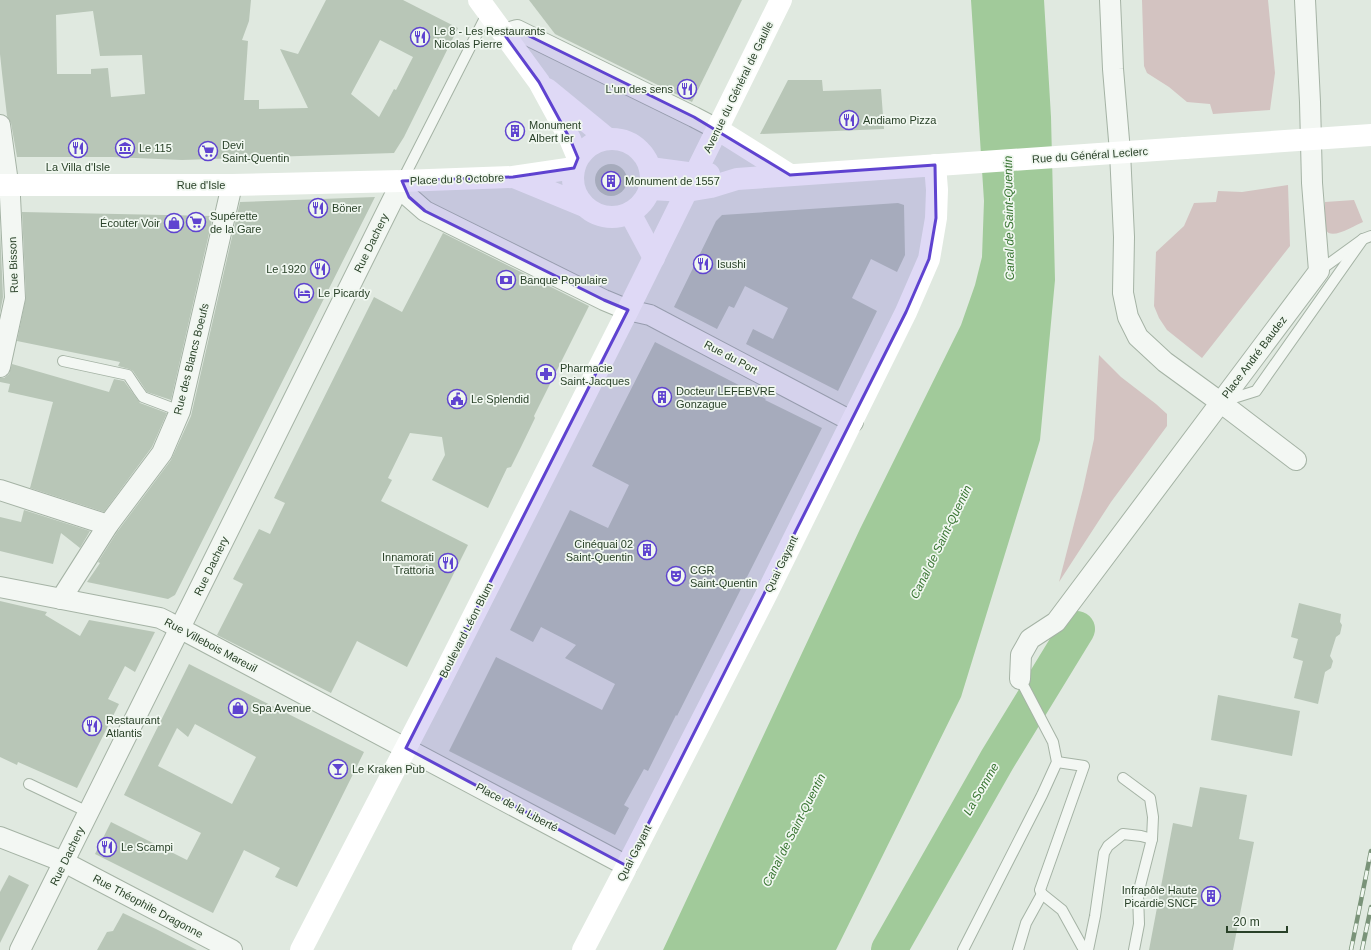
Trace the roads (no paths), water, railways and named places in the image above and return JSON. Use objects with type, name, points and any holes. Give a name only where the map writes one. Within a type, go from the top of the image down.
[{"type":"main road","name":"Avenue du Général de Gaulle","points":[[691,183],[781,0]]},
{"type":"main road","points":[[484,6],[539,82],[570,139],[576,163]]},
{"type":"main road","points":[[539,82],[608,139]]},
{"type":"main road","points":[[717,129],[790,175]]},
{"type":"main road","name":"Rue du Général Leclerc","points":[[691,183],[722,174],[737,179],[1371,135]]},
{"type":"main road","points":[[582,205],[574,190],[572,179],[576,163],[590,145],[608,139],[620,140],[632,145],[641,152],[649,185],[670,226]]},
{"type":"main road","name":"Place du 8 Octobre","points":[[402,181],[513,177],[576,163]]},
{"type":"main road","name":"Quai Gayant","points":[[583,950],[762,602],[906,312],[929,259],[936,218],[937,190],[945,164]]},
{"type":"main road","name":"Place du 8 Octobre","points":[[513,177],[582,205],[596,215],[607,218],[619,217],[630,213],[639,206],[649,185]]},
{"type":"main road","name":"Rue d'Isle","points":[[4,185],[232,185],[402,181]]},
{"type":"main road","points":[[628,310],[691,183],[649,185]]},
{"type":"main road","points":[[630,213],[654,258]]},
{"type":"main road","name":"Boulevard Léon Blum","points":[[301,950],[406,748],[628,310]]},
{"type":"street","name":"Place André Baudez","points":[[1110,0],[1124,237],[1123,292],[1128,317],[1138,336],[1165,362],[1220,402],[1319,270]]},
{"type":"street","points":[[1305,0],[1312,184],[1319,270]]},
{"type":"street","points":[[504,34],[517,30],[717,129]]},
{"type":"street","name":"Rue Bisson","points":[[0,125],[4,185],[10,197],[15,298],[0,367]]},
{"type":"street","name":"Rue du Port","points":[[402,181],[409,197],[425,211],[604,300],[628,310],[650,315],[852,422]]},
{"type":"street","name":"Rue Dachery","points":[[20,950],[402,181]]},
{"type":"street","name":"Rue des Blancs Boeufs","points":[[62,599],[108,525],[162,453],[180,411],[232,185]]},
{"type":"street","points":[[1020,679],[1021,655],[1030,639],[1056,622],[1220,402],[1296,460]]},
{"type":"street","points":[[0,490],[108,525]]},
{"type":"street","name":"Rue Villebois Mareuil","points":[[0,587],[160,618],[406,748]]},
{"type":"street","name":"Place de la Liberté","points":[[406,748],[627,866]]},
{"type":"street","name":"Rue Théophile Dragonne","points":[[0,836],[64,862],[232,950]]},
{"type":"lane","points":[[402,181],[409,169],[484,6]]},
{"type":"lane","points":[[1319,270],[1367,238]]},
{"type":"lane","points":[[1220,402],[1256,391],[1367,238]]},
{"type":"lane","points":[[63,361],[128,375],[143,397],[180,411]]},
{"type":"lane","points":[[963,950],[1042,795],[1057,762],[1053,742],[1020,679]]},
{"type":"lane","points":[[1057,762],[1084,766],[1040,890],[1042,894],[1062,910],[1084,950]]},
{"type":"lane","points":[[1123,778],[1150,798],[1153,817],[1152,839],[1138,894],[1139,924],[1134,950]]},
{"type":"lane","points":[[29,784],[88,812]]},
{"type":"lane","points":[[1088,950],[1095,916],[1104,853],[1106,849],[1123,834],[1152,839]]},
{"type":"lane","points":[[1018,950],[1026,923],[1042,894]]},
{"type":"lane","points":[[969,950],[977,920]]},
{"type":"water","name":"Canal de Saint-Quentin","points":[[971,0],[1044,0],[1051,117],[1055,280],[1040,440],[961,697],[836,950],[663,950],[860,529],[961,325],[975,285],[982,257],[984,201]]},
{"type":"waterway","name":"La Somme","points":[[889,950],[997,760],[1077,629]]},
{"type":"railway","points":[[1351,950],[1371,851]]},
{"type":"railway","points":[[1362,950],[1371,907]]},
{"type":"place","name":"Le 8 - Les Restaurants Nicolas Pierre","points":[[420,37]]},
{"type":"place","name":"L'un des sens","points":[[687,89]]},
{"type":"place","name":"Andiamo Pizza","points":[[849,120]]},
{"type":"place","name":"Monument Albert Ier","points":[[515,131]]},
{"type":"place","name":"La Villa d'Isle","points":[[78,148]]},
{"type":"place","name":"Le 115","points":[[125,148]]},
{"type":"place","name":"Devi Saint-Quentin","points":[[208,151]]},
{"type":"place","name":"Monument de 1557","points":[[611,181]]},
{"type":"place","name":"Böner","points":[[318,208]]},
{"type":"place","name":"Supérette de la Gare","points":[[196,222]]},
{"type":"place","name":"Écouter Voir","points":[[174,223]]},
{"type":"place","name":"Isushi","points":[[703,264]]},
{"type":"place","name":"Le 1920","points":[[320,269]]},
{"type":"place","name":"Banque Populaire","points":[[506,280]]},
{"type":"place","name":"Le Picardy","points":[[304,293]]},
{"type":"place","name":"Pharmacie Saint-Jacques","points":[[546,374]]},
{"type":"place","name":"Docteur LEFEBVRE Gonzague","points":[[662,397]]},
{"type":"place","name":"Le Splendid","points":[[457,399]]},
{"type":"place","name":"Cinéquai 02 Saint-Quentin","points":[[647,550]]},
{"type":"place","name":"Innamorati Trattoria","points":[[448,563]]},
{"type":"place","name":"CGR Saint-Quentin","points":[[676,576]]},
{"type":"place","name":"Spa Avenue","points":[[238,708]]},
{"type":"place","name":"Restaurant Atlantis","points":[[92,726]]},
{"type":"place","name":"Le Kraken Pub","points":[[338,769]]},
{"type":"place","name":"Le Scampi","points":[[107,847]]},
{"type":"place","name":"Infrapôle Haute Picardie SNCF","points":[[1211,896]]}]
